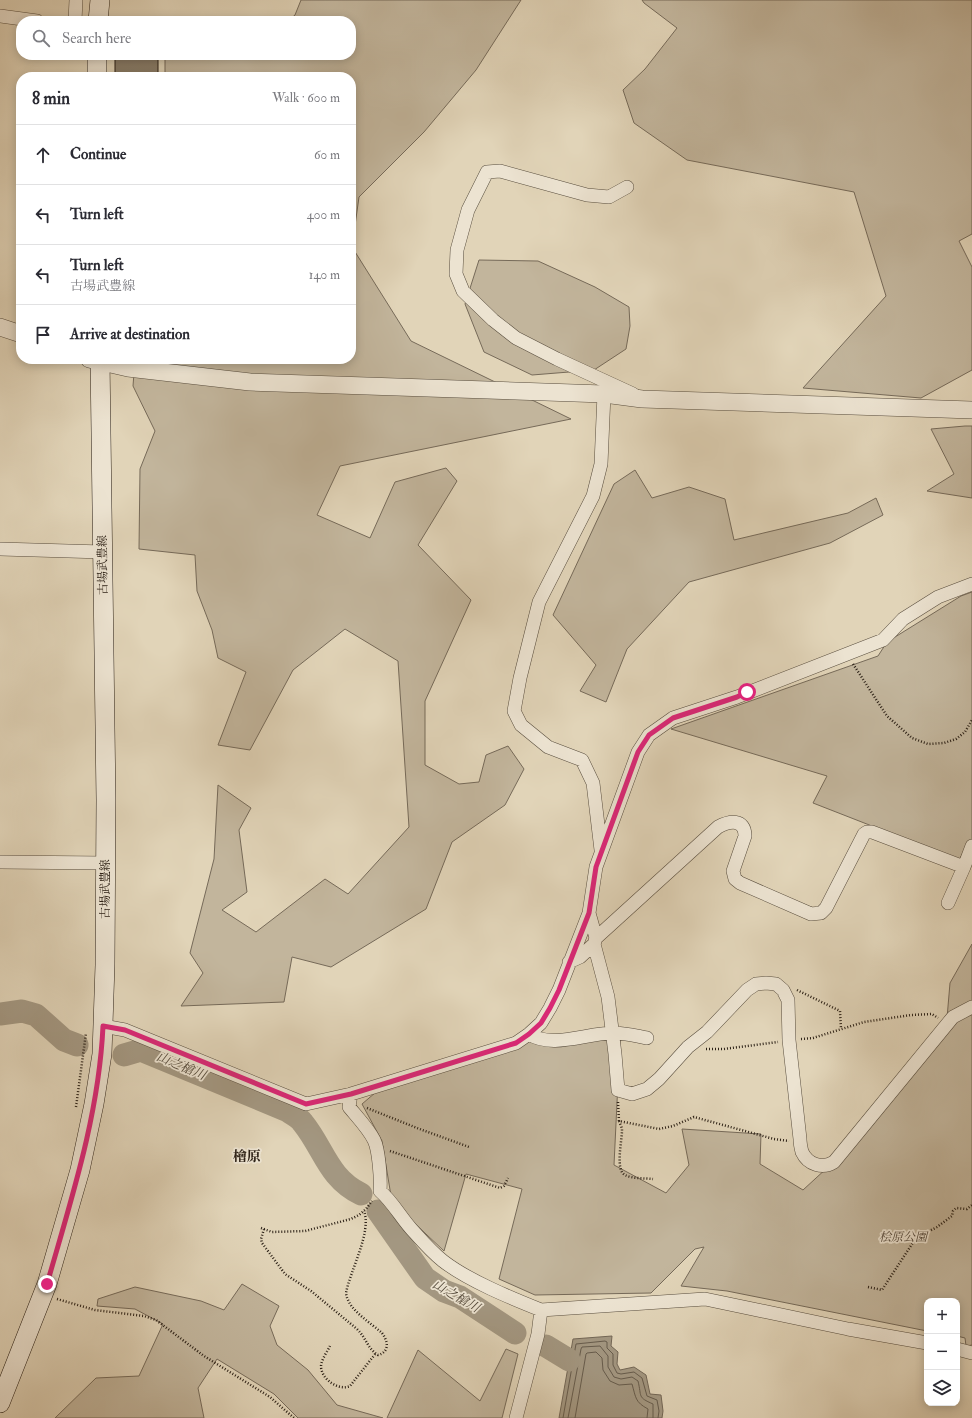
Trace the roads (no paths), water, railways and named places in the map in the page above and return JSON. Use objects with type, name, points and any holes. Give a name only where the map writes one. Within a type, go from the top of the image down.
[{"type":"main road","points":[[98,16],[100,0]]},
{"type":"main road","points":[[97,60],[97,72]]},
{"type":"main road","name":"古場武豊線","points":[[0,1403],[43,1294],[80,1170],[102,1054],[105,965],[106,800],[103,552],[96,364]]},
{"type":"street","points":[[75,16],[76,0]]},
{"type":"street","points":[[0,16],[16,18]]},
{"type":"street","points":[[627,187],[609,197],[587,195],[500,171],[487,172],[468,210],[456,250],[456,274],[463,291],[493,320],[516,338],[642,399]]},
{"type":"street","points":[[0,326],[16,332]]},
{"type":"street","points":[[112,364],[128,368],[250,382],[604,394],[642,399],[972,410]]},
{"type":"street","points":[[601,854],[593,783],[582,760],[548,747],[521,725],[514,711],[520,678],[539,602],[593,496],[601,464],[604,394]]},
{"type":"street","points":[[0,549],[103,552]]},
{"type":"street","points":[[103,1026],[125,1030],[306,1104],[351,1094],[516,1043],[541,1023],[550,1008],[589,913],[596,867],[638,752],[649,735],[673,718],[737,697],[883,640],[903,619],[932,600],[972,584]]},
{"type":"street","points":[[569,962],[580,957],[595,941],[718,827],[725,823],[736,822],[741,824],[745,831],[745,836],[733,870],[735,879],[740,883],[811,914],[821,913],[826,908],[864,834],[867,832],[872,832],[964,867]]},
{"type":"street","points":[[948,903],[972,846]]},
{"type":"street","points":[[0,862],[105,863]]},
{"type":"street","points":[[589,913],[608,997],[618,1090],[632,1094],[647,1089],[659,1079],[688,1047],[707,1032],[747,990],[756,984],[776,984],[783,990],[788,1000],[789,1040],[802,1151],[810,1162],[824,1166],[829,1166],[834,1162],[946,1024],[953,1017],[972,1007]]},
{"type":"street","points":[[529,1034],[542,1040],[613,1033],[647,1038]]},
{"type":"street","points":[[351,1094],[350,1107],[364,1124],[375,1142],[381,1184],[380,1191],[386,1196],[414,1232],[442,1261],[468,1277],[541,1310],[705,1299],[848,1329],[924,1342]]},
{"type":"street","points":[[516,1418],[538,1334],[541,1310]]},
{"type":"street","points":[[960,1350],[972,1353]]},
{"type":"water","points":[[612,1336],[611,1346],[618,1352],[617,1364],[620,1370],[634,1367],[646,1375],[650,1394],[661,1395],[663,1411],[662,1418],[559,1418],[573,1339]]},
{"type":"waterway","name":"山之槍川","points":[[0,1014],[22,1011],[36,1015],[64,1040],[77,1045]]},
{"type":"waterway","name":"山之槍川","points":[[124,1055],[141,1050],[286,1110],[301,1121],[341,1180],[361,1194]]},
{"type":"waterway","name":"山之槍川","points":[[378,1211],[425,1278],[444,1291],[460,1297],[515,1333]]},
{"type":"waterway","name":"山之槍川","points":[[546,1346],[569,1360]]},
{"type":"district","name":"檜原","points":[[247,1156]]},
{"type":"park label","name":"桧原公園","points":[[903,1237]]}]
